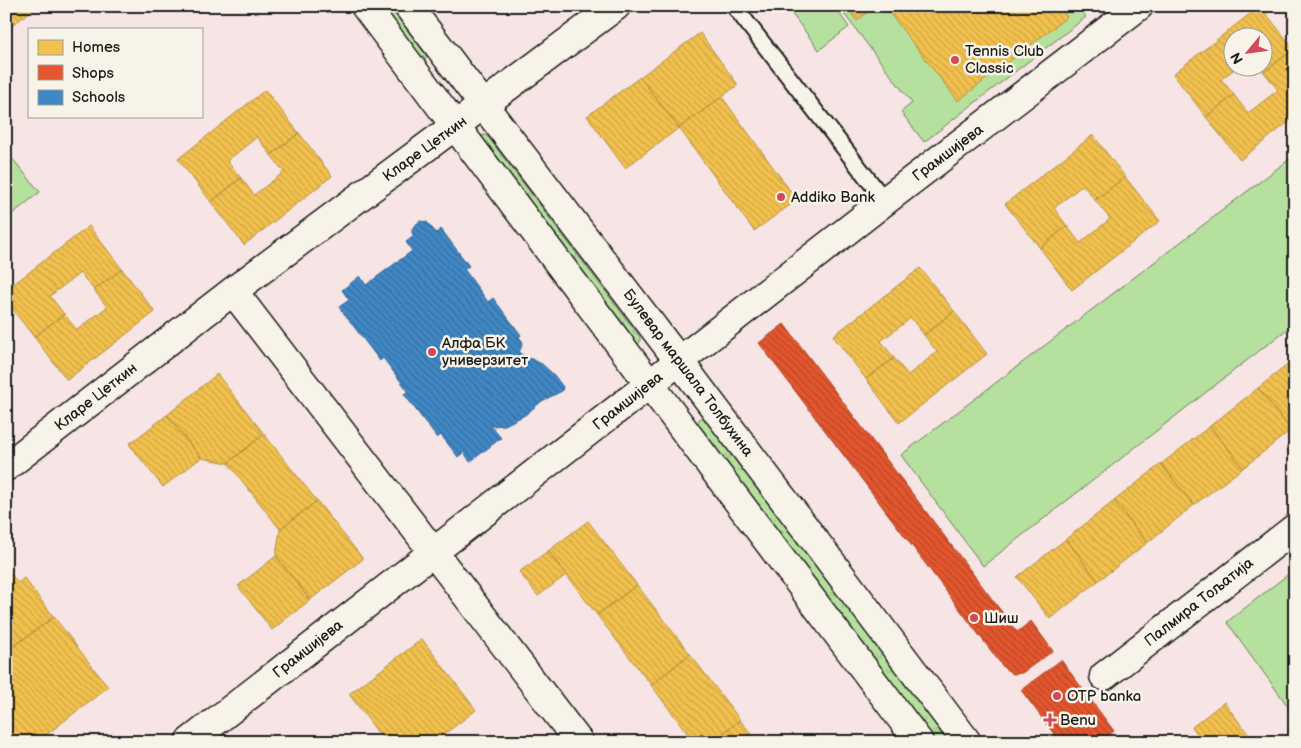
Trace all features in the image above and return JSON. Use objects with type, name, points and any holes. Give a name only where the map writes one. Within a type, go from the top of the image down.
[{"type":"street","points":[[365,6],[919,742]]},
{"type":"street","name":"Булевар маршала Толбухина","points":[[408,6],[680,361],[967,742]]},
{"type":"street","name":"Кларе Цеткин","points":[[6,467],[234,291],[616,6]]},
{"type":"street","name":"Грамшијева","points":[[189,742],[1139,6]]},
{"type":"street","points":[[234,291],[579,742]]},
{"type":"street","name":"Палмира Тољатија","points":[[1104,676],[1295,528]]},
{"type":"lane","points":[[734,6],[885,201]]},
{"type":"green space","points":[[380,6],[390,6],[427,56],[425,60],[421,60]]},
{"type":"green space","points":[[786,6],[834,6],[849,27],[819,50]]},
{"type":"green space","name":"Tennis Club Classic","points":[[838,6],[1078,6],[1086,17],[924,142],[901,112],[912,103]]},
{"type":"green space","points":[[485,135],[640,337],[640,342],[637,345],[634,344],[478,140],[480,136]]},
{"type":"green space","points":[[6,151],[40,192],[6,219]]},
{"type":"green space","points":[[1295,155],[1295,323],[983,566],[901,455]]},
{"type":"green space","points":[[705,417],[948,742],[936,742],[700,427],[698,422],[700,418]]},
{"type":"green space","points":[[1295,569],[1295,716],[1227,622]]},
{"type":"building: Homes","points":[[6,6],[37,6],[7,30]]},
{"type":"building: Homes","points":[[845,6],[875,6],[857,21]]},
{"type":"building: Homes","points":[[894,6],[1059,6],[1067,17],[958,101],[888,11]]},
{"type":"building: Homes","points":[[1260,6],[1294,49],[1274,64],[1274,28],[1232,28]]},
{"type":"building: Homes","points":[[700,33],[738,85],[679,128],[640,77]]},
{"type":"building: Homes","points":[[1224,34],[1224,77],[1221,79],[1234,95],[1206,117],[1173,74]]},
{"type":"building: Homes","points":[[1294,49],[1295,117],[1240,160],[1206,117],[1234,95],[1248,113],[1278,90],[1269,78],[1274,78],[1274,64]]},
{"type":"building: Homes","points":[[640,77],[679,128],[625,168],[587,116]]},
{"type":"building: Homes","points":[[265,90],[299,133],[271,155],[257,137],[227,161],[241,178],[211,202],[178,159]]},
{"type":"building: Homes","points":[[722,97],[797,200],[754,231],[679,128]]},
{"type":"building: Homes","points":[[299,133],[332,176],[244,245],[211,202],[241,178],[254,195],[284,172],[271,155]]},
{"type":"building: Homes","points":[[1093,135],[1125,177],[1095,200],[1083,185],[1054,208],[1067,226],[1040,248],[1005,204]]},
{"type":"building: Homes","points":[[1125,177],[1160,221],[1072,290],[1040,248],[1067,226],[1080,243],[1110,219],[1095,200]]},
{"type":"building: Homes","points":[[89,226],[122,269],[94,290],[80,273],[50,296],[64,314],[34,337],[6,301],[6,290]]},
{"type":"building: Homes","points":[[920,268],[954,311],[924,335],[911,318],[881,341],[894,358],[866,379],[833,336]]},
{"type":"building: Homes","points":[[122,269],[155,312],[67,380],[34,337],[64,314],[77,330],[107,307],[94,290]]},
{"type":"building: Homes","points":[[954,311],[987,354],[899,423],[866,379],[894,358],[908,375],[937,352],[924,335]]},
{"type":"building: Homes","points":[[1295,359],[1295,426],[1291,430],[1258,388]]},
{"type":"building: Homes","points":[[217,374],[264,434],[228,463],[201,458],[167,415]]},
{"type":"building: Homes","points":[[1258,388],[1291,430],[1243,468],[1210,426]]},
{"type":"building: Homes","points":[[167,415],[201,458],[163,487],[129,444]]},
{"type":"building: Homes","points":[[1210,426],[1243,468],[1194,505],[1161,464]]},
{"type":"building: Homes","points":[[264,434],[317,501],[280,529],[228,463]]},
{"type":"building: Homes","points":[[1161,464],[1194,505],[1147,543],[1114,501]]},
{"type":"building: Homes","points":[[317,501],[363,559],[310,600],[276,556],[280,529]]},
{"type":"building: Homes","points":[[1114,501],[1147,543],[1098,581],[1066,539]]},
{"type":"building: Homes","points":[[588,521],[637,585],[597,615],[548,551]]},
{"type":"building: Homes","points":[[1066,539],[1098,581],[1050,619],[1017,577]]},
{"type":"building: Homes","points":[[548,551],[566,575],[538,596],[519,572]]},
{"type":"building: Homes","points":[[276,556],[310,600],[272,630],[238,586]]},
{"type":"building: Homes","points":[[6,568],[18,583],[24,578],[54,617],[7,651]]},
{"type":"building: Homes","points":[[637,585],[690,654],[651,685],[597,615]]},
{"type":"building: Homes","points":[[54,617],[108,687],[37,742],[6,742],[6,666],[14,660],[7,651]]},
{"type":"building: Homes","points":[[422,639],[476,710],[434,742],[385,742],[349,694]]},
{"type":"building: Homes","points":[[690,654],[740,720],[712,742],[694,742],[651,685]]},
{"type":"building: Homes","points":[[1224,702],[1254,742],[1192,742],[1199,736],[1192,727]]},
{"type":"building: Homes","points":[[740,720],[758,742],[712,742]]},
{"type":"building: Shops","points":[[784,324],[1017,632],[1031,621],[1053,651],[1022,673],[1013,674],[1004,668],[759,343]]},
{"type":"building: Shops","name":"OTP banka","points":[[1061,660],[1114,731],[1100,742],[1060,742],[1021,690]]},
{"type":"building: Schools","points":[[420,221],[427,222],[436,233],[441,229],[469,266],[464,269],[488,302],[493,298],[521,335],[519,337],[523,342],[519,353],[542,364],[563,387],[562,391],[542,401],[525,415],[505,425],[491,426],[501,438],[470,462],[464,452],[458,457],[441,435],[437,438],[404,394],[408,391],[383,358],[380,361],[339,307],[349,300],[342,290],[360,276],[366,285],[412,251],[406,242],[414,236],[412,229]]},
{"type":"place","name":"Tennis Club Classic","points":[[955,60]]},
{"type":"place","name":"Addiko Bank","points":[[781,197]]},
{"type":"place","name":"Алфа БК универзитет","points":[[432,352]]},
{"type":"place","name":"Шиш","points":[[974,618]]},
{"type":"place","name":"OTP banka","points":[[1057,696]]},
{"type":"place","name":"Benu","points":[[1050,720]]}]
